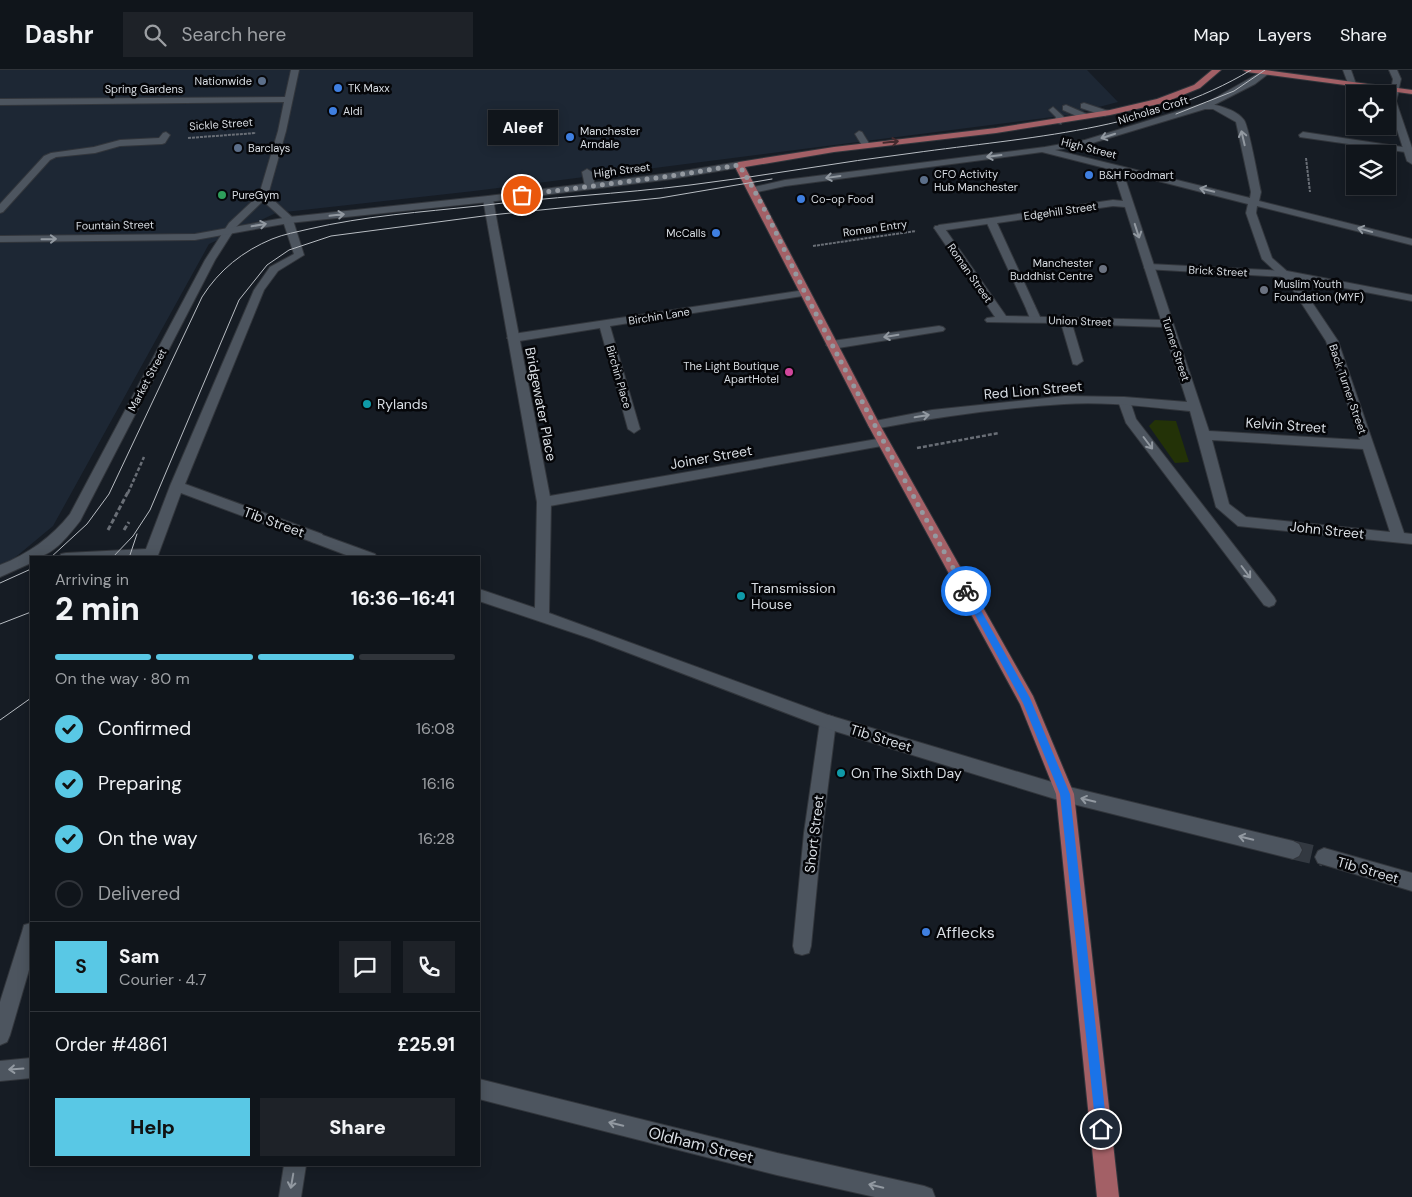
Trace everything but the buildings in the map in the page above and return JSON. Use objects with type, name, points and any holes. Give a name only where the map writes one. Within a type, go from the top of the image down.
[{"type":"main road","name":"Nicholas Croft","points":[[1016,128],[1086,117],[1172,97],[1197,86],[1214,75],[1217,70]]},
{"type":"main road","points":[[1246,70],[1264,74],[1359,85]]},
{"type":"main road","points":[[1396,90],[1412,92]]},
{"type":"main road","name":"High Street","points":[[739,165],[866,145],[1016,128]]},
{"type":"main road","points":[[739,165],[883,442],[1027,701],[1065,794],[1108,1197]]},
{"type":"street","points":[[150,556],[177,486],[263,283],[274,269],[299,255],[289,220],[264,196],[282,131],[295,70]]},
{"type":"street","points":[[1347,70],[1352,84]]},
{"type":"street","points":[[1393,70],[1396,79],[1395,85]]},
{"type":"street","name":"Nicholas Croft","points":[[1042,150],[1100,138],[1205,106],[1264,74]]},
{"type":"street","name":"Spring Gardens","points":[[0,102],[289,99]]},
{"type":"street","points":[[1084,106],[1105,113]]},
{"type":"street","name":"Back Turner Street","points":[[1205,106],[1215,107],[1240,121],[1256,192],[1252,202],[1251,213],[1267,259],[1278,270],[1286,274],[1332,341],[1367,445],[1406,538]]},
{"type":"street","points":[[1066,108],[1086,117]]},
{"type":"street","points":[[1053,110],[1060,117],[1058,122]]},
{"type":"street","points":[[1396,111],[1407,137],[1412,161]]},
{"type":"street","points":[[859,134],[866,145]]},
{"type":"street","points":[[1303,135],[1409,150]]},
{"type":"street","points":[[0,210],[47,158],[54,155],[95,150],[120,143],[164,138]]},
{"type":"street","name":"High Street","points":[[753,190],[785,184],[1042,150],[1412,242]]},
{"type":"street","name":"High Street","points":[[230,230],[289,220],[488,199],[739,165]]},
{"type":"street","name":"Turner Street","points":[[1117,168],[1204,436],[1223,507],[1231,515],[1243,522]]},
{"type":"street","points":[[587,172],[590,186]]},
{"type":"street","name":"Market Street","points":[[36,556],[64,532],[75,517],[210,260],[232,225],[264,196]]},
{"type":"street","name":"Bridgewater Place","points":[[488,199],[544,502],[542,616]]},
{"type":"street","name":"Edgehill Street","points":[[939,228],[1113,203],[1129,205]]},
{"type":"street","points":[[991,221],[1035,319]]},
{"type":"street","name":"Roman Street","points":[[939,228],[997,320]]},
{"type":"street","name":"Fountain Street","points":[[0,239],[195,237],[230,230]]},
{"type":"street","name":"Brick Street","points":[[1149,267],[1286,274],[1412,298]]},
{"type":"street","name":"Birchin Lane","points":[[513,338],[805,293]]},
{"type":"street","name":"Union Street","points":[[997,320],[1035,319],[1168,324]]},
{"type":"street","points":[[1066,321],[1077,360]]},
{"type":"street","name":"Birchin Place","points":[[604,324],[634,429]]},
{"type":"street","points":[[832,345],[939,328]]},
{"type":"street","name":"Red Lion Street","points":[[874,425],[942,413],[1065,400],[1124,401],[1194,407]]},
{"type":"street","points":[[1124,401],[1130,420],[1269,601]]},
{"type":"street","name":"Kelvin Street","points":[[1204,436],[1367,445]]},
{"type":"street","name":"Joiner Street","points":[[544,502],[883,442]]},
{"type":"street","name":"Tib Street","points":[[177,486],[365,556]]},
{"type":"street","name":"John Street","points":[[1243,522],[1406,538]]},
{"type":"street","name":"Market Street","points":[[0,571],[30,562]]},
{"type":"street","name":"Tib Street","points":[[480,595],[542,616],[828,722],[1065,794],[1293,850]]},
{"type":"street","name":"Short Street","points":[[802,946],[813,832],[828,722]]},
{"type":"street","name":"Tib Street","points":[[1324,857],[1412,882]]},
{"type":"street","points":[[0,1035],[30,935]]},
{"type":"street","points":[[0,1071],[30,1068]]},
{"type":"street","name":"Oldham Street","points":[[480,1089],[776,1164],[924,1197]]},
{"type":"street","points":[[290,1197],[295,1166]]},
{"type":"path","name":"Sickle Street","points":[[164,138],[282,131]]},
{"type":"path","points":[[1303,135],[1312,216]]},
{"type":"path","name":"Roman Entry","points":[[813,246],[939,228]]},
{"type":"path","points":[[107,532],[144,457]]},
{"type":"path","points":[[124,530],[129,522]]},
{"type":"shaded area","points":[[0,70],[1087,70],[1118,102],[1068,115],[474,191],[276,213],[209,244],[53,526],[6,565],[0,564]]},
{"type":"green space","points":[[1155,420],[1176,421],[1189,462],[1175,463],[1149,426]]},
{"type":"tunnel","points":[[1293,850],[1324,857]]},
{"type":"tram line","points":[[52,556],[87,524],[109,494],[202,297],[216,278],[232,262],[251,249],[272,239],[290,233],[330,225],[414,212],[690,185],[1044,136],[1130,119],[1172,106],[1212,90],[1251,70]]},
{"type":"tram line","points":[[1176,114],[1234,91],[1265,70]]},
{"type":"tram line","points":[[114,556],[133,536],[150,510],[239,300],[267,265],[289,250],[331,236],[491,215],[660,198],[772,179]]},
{"type":"tram line","points":[[130,556],[137,534]]},
{"type":"tram line","points":[[0,583],[30,569]]},
{"type":"tram line","points":[[0,624],[30,612]]},
{"type":"tram line","points":[[0,720],[30,699]]},
{"type":"way so far","points":[[522,195],[671,176],[739,165],[874,425],[966,591]]},
{"type":"place","name":"Nationwide","points":[[262,81]]},
{"type":"place","name":"TK Maxx","points":[[338,88]]},
{"type":"place","name":"Aldi","points":[[333,111]]},
{"type":"place","name":"Manchester Arndale","points":[[570,137]]},
{"type":"place","name":"Barclays","points":[[238,148]]},
{"type":"place","name":"B&H Foodmart","points":[[1089,175]]},
{"type":"place","name":"CFO Activity Hub Manchester","points":[[924,180]]},
{"type":"place","name":"PureGym","points":[[222,195]]},
{"type":"place","name":"Aleef","points":[[522,195]]},
{"type":"place","name":"Co-op Food","points":[[801,199]]},
{"type":"place","name":"McCalls","points":[[716,233]]},
{"type":"place","name":"Manchester Buddhist Centre","points":[[1103,269]]},
{"type":"place","name":"Muslim Youth Foundation (MYF)","points":[[1264,290]]},
{"type":"place","name":"The Light Boutique ApartHotel","points":[[789,372]]},
{"type":"place","name":"Rylands","points":[[367,404]]},
{"type":"place","name":"Transmission House","points":[[741,596]]},
{"type":"place","name":"On The Sixth Day","points":[[841,773]]},
{"type":"place","name":"Afflecks","points":[[926,932]]},
{"type":"route","points":[[966,591],[1027,701],[1065,794],[1101,1129]]}]
